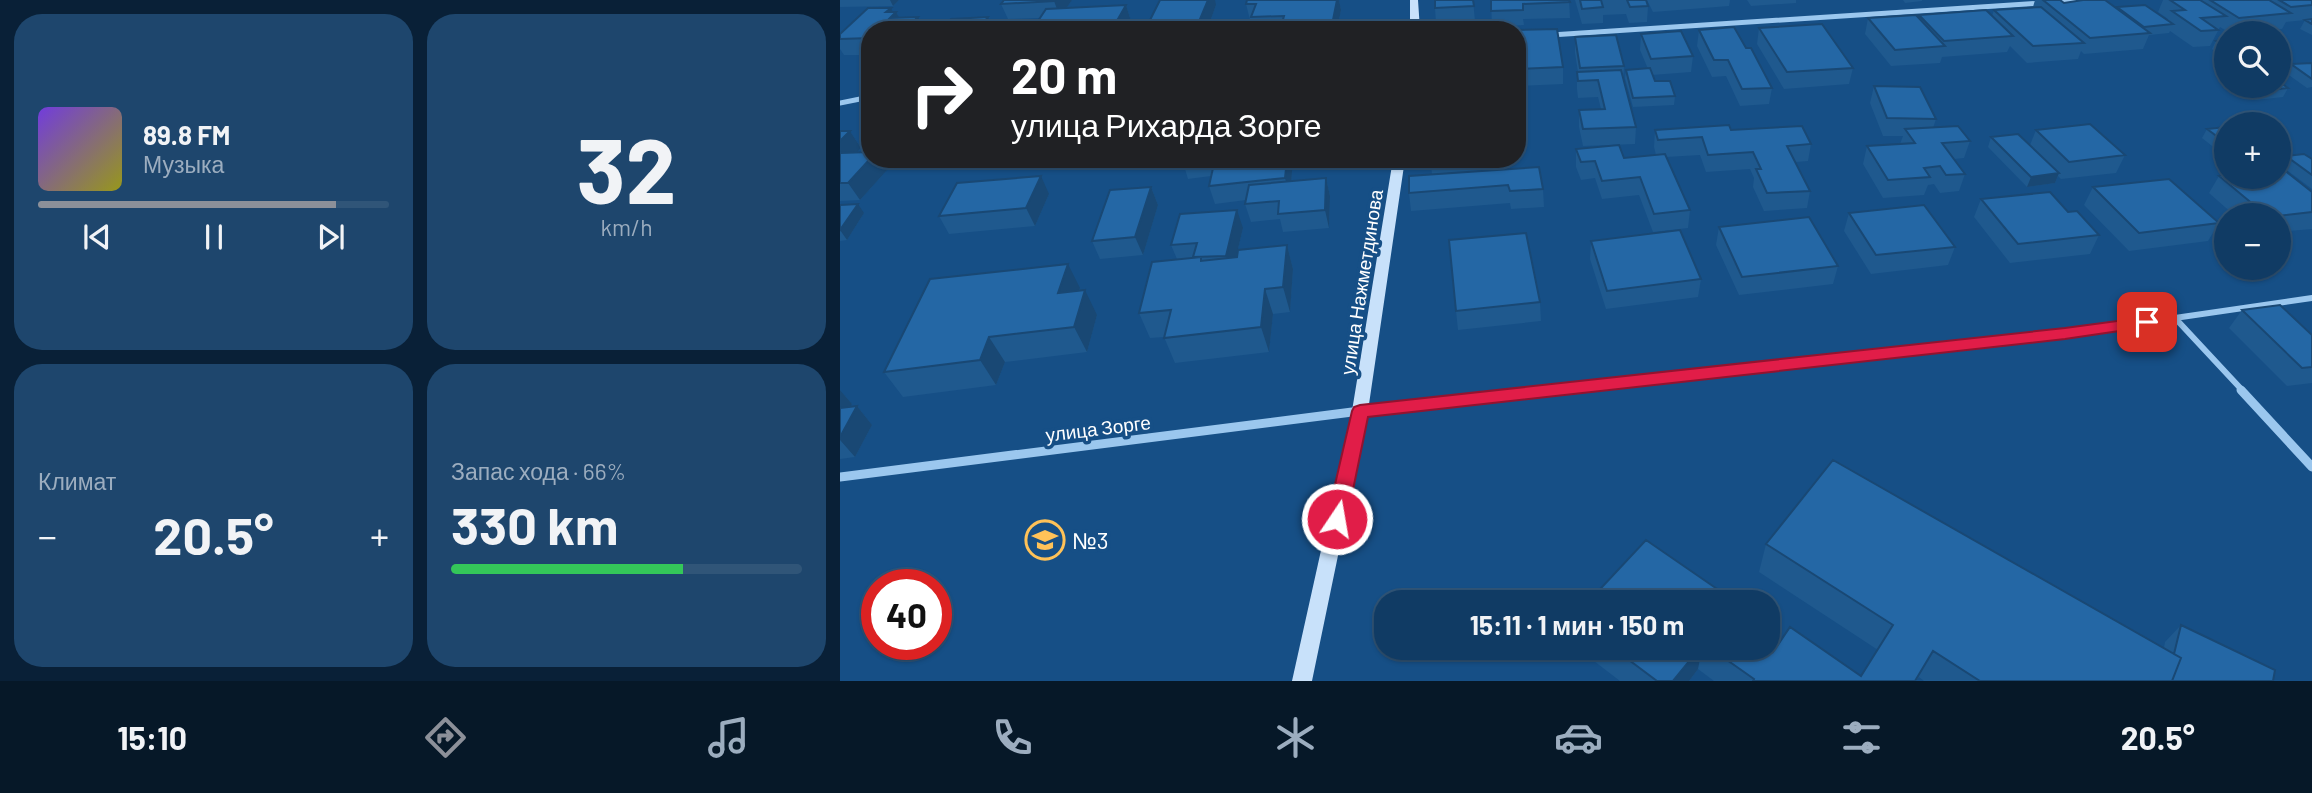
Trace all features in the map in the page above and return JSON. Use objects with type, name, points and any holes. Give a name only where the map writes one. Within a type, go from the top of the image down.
[{"type":"street","points":[[1414,0],[1415,21]]},
{"type":"street","points":[[1543,36],[2095,0]]},
{"type":"street","points":[[840,103],[861,99]]},
{"type":"street","name":"улица Нажметдинова","points":[[1302,681],[1360,411],[1398,168]]},
{"type":"street","name":"улица Зорге","points":[[840,477],[1360,411],[2065,334],[2312,298]]},
{"type":"street","points":[[2175,318],[2312,467]]},
{"type":"building","points":[[1004,0],[1055,0],[1001,4]]},
{"type":"building","points":[[1160,0],[1208,0],[1199,21],[1150,21]]},
{"type":"building","points":[[1247,0],[1337,0],[1333,20],[1316,21],[1283,21],[1284,16],[1251,17],[1256,4],[1246,4]]},
{"type":"building","points":[[1435,0],[1473,0],[1474,6],[1435,8]]},
{"type":"building","points":[[1491,0],[1570,2],[1523,4],[1523,10],[1491,11]]},
{"type":"building","points":[[1580,0],[1601,0],[1603,7],[1582,9]]},
{"type":"building","points":[[1627,0],[1646,0],[1648,6],[1630,7]]},
{"type":"building","points":[[2043,0],[2060,0],[2064,3],[2105,0],[2150,33],[2090,38]]},
{"type":"building","points":[[2170,0],[2200,0],[2226,16],[2201,18],[2214,27],[2214,30],[2201,31],[2172,11],[2185,10]]},
{"type":"building","points":[[2210,0],[2269,0],[2291,13],[2239,18]]},
{"type":"building","points":[[2279,0],[2312,0],[2312,5],[2291,7]]},
{"type":"building","points":[[1126,5],[1117,21],[1038,21],[1046,9]]},
{"type":"building","points":[[2145,5],[2173,24],[2144,27],[2117,7]]},
{"type":"building","points":[[2041,7],[2084,43],[2033,46],[1994,10]]},
{"type":"building","points":[[868,8],[891,8],[886,12],[896,12],[890,18],[918,17],[914,21],[861,21],[861,38],[840,39],[840,34]]},
{"type":"building","points":[[1986,10],[2013,36],[1944,41],[1919,15]]},
{"type":"building","points":[[1916,15],[1945,46],[1895,50],[1868,18]]},
{"type":"building","points":[[988,17],[985,21],[950,21]]},
{"type":"building","points":[[1822,24],[1853,68],[1787,72],[1759,28]]},
{"type":"building","points":[[1734,27],[1746,48],[1751,48],[1772,88],[1742,89],[1728,60],[1714,60],[1699,30]]},
{"type":"building","points":[[1557,29],[1563,67],[1526,69],[1526,30]]},
{"type":"building","points":[[1681,31],[1693,56],[1651,59],[1641,34]]},
{"type":"building","points":[[1616,35],[1624,66],[1580,68],[1575,37]]},
{"type":"building","points":[[2312,63],[2312,79],[2291,64]]},
{"type":"building","points":[[1650,68],[1655,81],[1670,81],[1675,96],[1633,98],[1626,70]]},
{"type":"building","points":[[1621,70],[1636,127],[1583,129],[1579,110],[1605,109],[1598,80],[1578,81],[1577,72]]},
{"type":"building","points":[[1874,86],[1920,87],[1936,119],[1887,118]]},
{"type":"building","points":[[2090,124],[2125,155],[2069,162],[2036,130]]},
{"type":"building","points":[[1729,125],[1731,130],[1802,126],[1811,144],[1787,146],[1810,191],[1767,193],[1756,169],[1761,169],[1753,152],[1708,155],[1702,137],[1658,140],[1655,130]]},
{"type":"building","points":[[1958,126],[1970,141],[1942,143],[1965,174],[1946,175],[1940,166],[1924,168],[1930,177],[1888,180],[1867,146],[1915,143],[1905,129]]},
{"type":"building","points":[[840,131],[850,131],[840,141]]},
{"type":"building","points":[[2018,134],[2059,173],[2031,177],[1991,137]]},
{"type":"building","points":[[1619,145],[1624,158],[1665,154],[1690,210],[1654,214],[1640,177],[1602,181],[1595,161],[1581,162],[1576,149]]},
{"type":"building","points":[[861,152],[862,168],[848,183],[840,183],[840,153]]},
{"type":"building","points":[[2304,154],[2312,159],[2312,175],[2291,160],[2291,155]]},
{"type":"building","points":[[1539,167],[1543,189],[1510,191],[1508,185],[1409,193],[1409,176]]},
{"type":"building","points":[[1213,168],[1286,168],[1285,178],[1209,186]]},
{"type":"building","points":[[2291,175],[2312,192],[2312,212],[2291,214],[2291,203],[2252,203],[2235,189],[2291,189]]},
{"type":"building","points":[[1041,176],[1026,208],[939,216],[957,183]]},
{"type":"building","points":[[1326,178],[1325,210],[1278,214],[1279,201],[1245,204],[1249,185]]},
{"type":"building","points":[[2169,179],[2214,219],[2214,224],[2139,233],[2093,187]]},
{"type":"building","points":[[1151,187],[1135,237],[1092,241],[1110,190]]},
{"type":"building","points":[[2050,192],[2068,212],[2077,211],[2099,235],[2018,244],[1981,199]]},
{"type":"building","points":[[858,204],[840,230],[840,205]]},
{"type":"building","points":[[1924,205],[1955,247],[1876,255],[1849,213]]},
{"type":"building","points":[[1237,210],[1226,256],[1193,257],[1197,243],[1171,245],[1180,214]]},
{"type":"building","points":[[1809,217],[1838,266],[1742,277],[1719,227]]},
{"type":"building","points":[[1680,230],[1701,279],[1607,291],[1591,241]]},
{"type":"building","points":[[1526,233],[1540,302],[1456,311],[1449,240]]},
{"type":"building","points":[[1287,245],[1283,287],[1265,289],[1261,327],[1164,338],[1171,310],[1139,313],[1152,262],[1201,257],[1201,261],[1237,257],[1238,250]]},
{"type":"building","points":[[1068,264],[1058,293],[1085,290],[1074,327],[989,337],[980,360],[884,372],[930,279]]},
{"type":"building","points":[[2280,305],[2312,335],[2312,367],[2302,368],[2242,310]]},
{"type":"building","points":[[857,406],[840,437],[840,408]]},
{"type":"building","points":[[1833,460],[2181,658],[2172,681],[1980,681],[1933,651],[1915,681],[1753,681],[1754,679],[1727,660],[1780,660],[1780,642],[1790,627],[1861,676],[1893,625],[1766,544]]},
{"type":"building","points":[[1646,540],[1719,590],[1599,590]]},
{"type":"building","points":[[2181,625],[2275,670],[2273,681],[2172,681],[2181,658],[2174,654]]},
{"type":"building","points":[[1629,660],[1690,660],[1673,681],[1657,681]]},
{"type":"place","name":"№3","points":[[1045,540]]},
{"type":"route","points":[[1337,519],[1360,411],[2065,334],[2147,322]]}]
